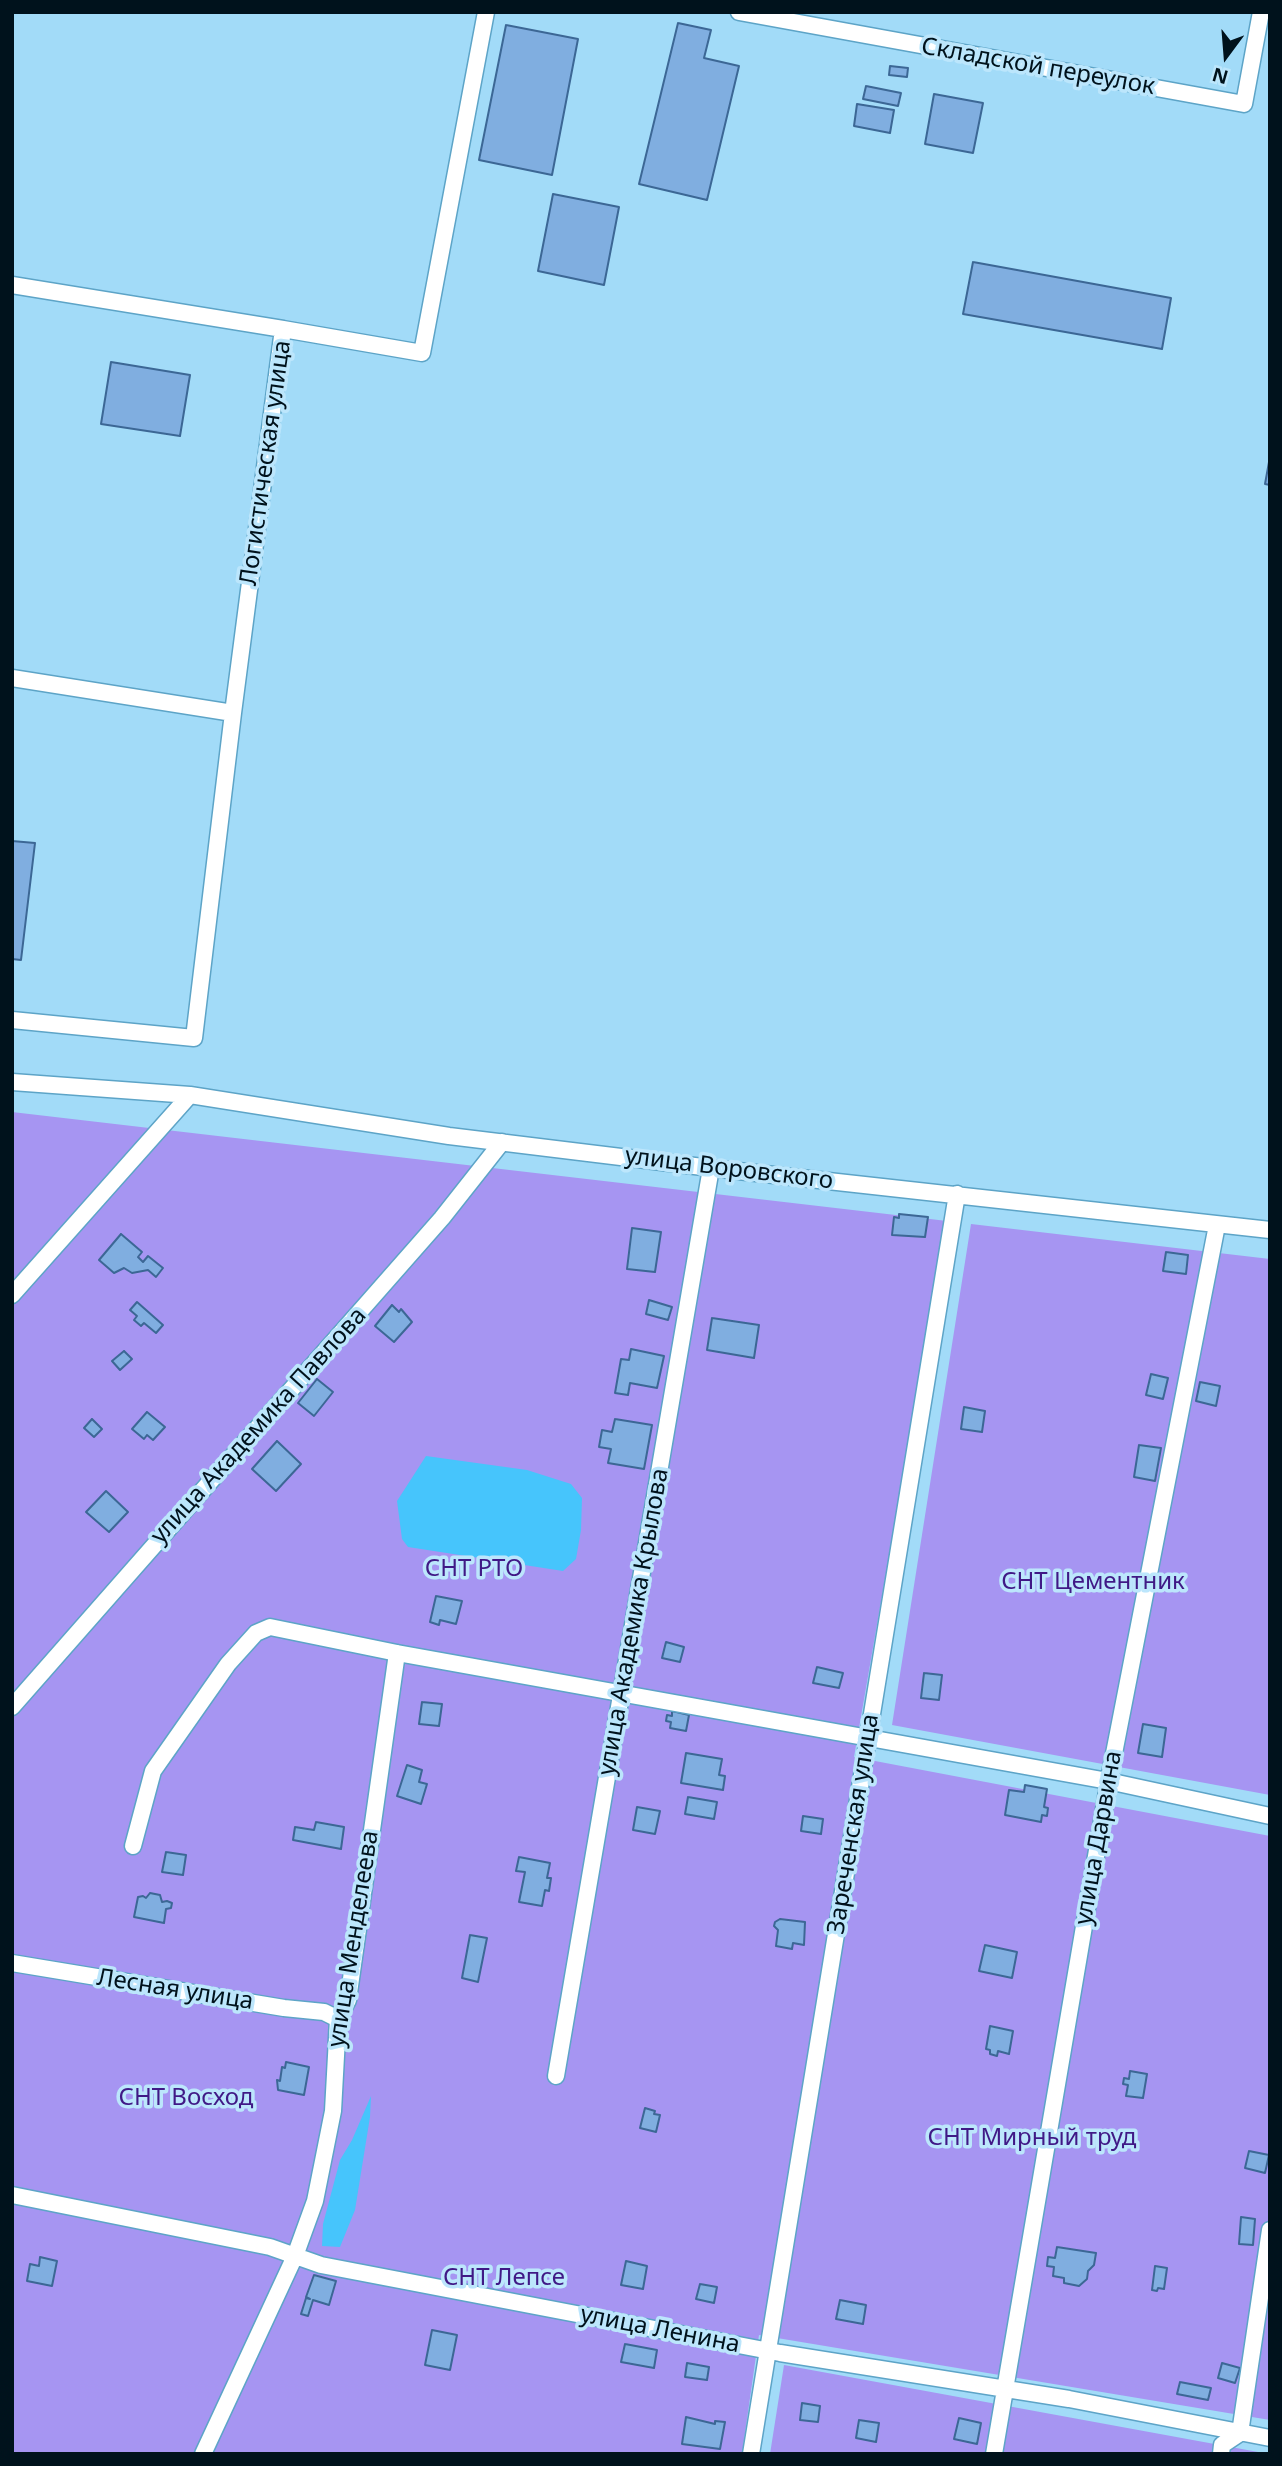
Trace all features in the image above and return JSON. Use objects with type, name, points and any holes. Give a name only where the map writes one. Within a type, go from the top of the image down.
[{"type":"street","name":"Логистическая улица","points":[[12,1020],[194,1038],[233,713],[284,329],[422,353],[486,12]]},
{"type":"street","name":"Складской переулок","points":[[739,12],[1244,104],[1261,12]]},
{"type":"street","points":[[12,285],[284,329]]},
{"type":"street","points":[[12,678],[233,713]]},
{"type":"street","name":"улица Воровского","points":[[12,1082],[190,1095],[449,1136],[1270,1230]]},
{"type":"street","points":[[12,1295],[190,1095]]},
{"type":"street","name":"улица Академика Павлова","points":[[12,1707],[442,1218],[502,1142]]},
{"type":"street","name":"улица Академика Крылова","points":[[556,2076],[711,1168]]},
{"type":"street","name":"Зареченская улица","points":[[751,2454],[957,1194]]},
{"type":"street","name":"улица Дарвина","points":[[994,2454],[1108,1782],[1217,1225]]},
{"type":"street","points":[[133,1846],[153,1771],[203,1702],[212,1684],[256,1633],[270,1627],[397,1653],[1108,1782],[1270,1816]]},
{"type":"street","name":"улица Менделеева","points":[[203,2454],[295,2256],[315,2201],[333,2111],[338,2019],[348,2000],[397,1653]]},
{"type":"street","name":"Лесная улица","points":[[12,1963],[284,2008],[324,2012],[338,2019]]},
{"type":"street","name":"улица Ленина","points":[[12,2195],[270,2247],[321,2265],[768,2351],[1069,2399],[1270,2438]]},
{"type":"street","points":[[1221,2454],[1222,2445],[1240,2433],[1270,2230]]},
{"type":"green space","points":[[12,1112],[947,1221],[854,1757],[1270,1836],[1270,2420],[759,2335],[742,2454],[12,2454]]},
{"type":"green space","name":"СНТ Цементник","points":[[971,1224],[1270,1259],[1270,1795],[892,1725]]},
{"type":"green space","points":[[784,2365],[1269,2454],[770,2454]]},
{"type":"water","points":[[426,1456],[527,1470],[571,1484],[582,1498],[581,1530],[576,1559],[563,1571],[408,1547],[402,1539],[397,1501]]},
{"type":"water","points":[[371,2096],[355,2210],[340,2247],[322,2246],[323,2224],[340,2160]]},
{"type":"building","points":[[678,23],[711,30],[704,58],[739,66],[707,200],[639,184]]},
{"type":"building","points":[[506,25],[578,39],[552,175],[479,160]]},
{"type":"building","points":[[890,66],[908,68],[907,77],[889,75]]},
{"type":"building","points":[[866,86],[901,93],[898,106],[863,99]]},
{"type":"building","points":[[934,94],[983,103],[973,153],[925,144]]},
{"type":"building","points":[[857,104],[894,110],[890,133],[854,126]]},
{"type":"building","points":[[553,194],[619,207],[604,285],[538,271]]},
{"type":"building","points":[[973,262],[1171,298],[1162,349],[963,314]]},
{"type":"building","points":[[111,362],[190,375],[180,436],[101,424]]},
{"type":"building","points":[[1270,462],[1270,485],[1265,484]]},
{"type":"building","points":[[12,841],[35,843],[21,960],[12,959]]},
{"type":"building","points":[[899,1214],[928,1217],[925,1237],[892,1235],[894,1217],[899,1218]]},
{"type":"building","points":[[632,1228],[661,1232],[655,1272],[627,1269]]},
{"type":"building","points":[[121,1234],[142,1252],[138,1257],[143,1262],[148,1256],[163,1268],[156,1277],[148,1270],[132,1273],[124,1268],[114,1273],[99,1260]]},
{"type":"building","points":[[1166,1252],[1188,1255],[1186,1274],[1163,1271]]},
{"type":"building","points":[[649,1300],[672,1307],[668,1320],[646,1314]]},
{"type":"building","points":[[137,1302],[163,1325],[156,1333],[144,1323],[141,1326],[134,1320],[137,1316],[130,1310]]},
{"type":"building","points":[[392,1305],[399,1312],[401,1309],[412,1322],[394,1342],[375,1326]]},
{"type":"building","points":[[712,1318],[759,1325],[754,1358],[707,1350]]},
{"type":"building","points":[[631,1349],[664,1356],[657,1388],[630,1383],[628,1395],[615,1393],[621,1359],[629,1360]]},
{"type":"building","points":[[124,1351],[132,1359],[120,1370],[112,1361]]},
{"type":"building","points":[[1151,1374],[1168,1378],[1163,1399],[1146,1395]]},
{"type":"building","points":[[317,1379],[333,1392],[314,1416],[298,1403]]},
{"type":"building","points":[[1200,1382],[1220,1386],[1216,1406],[1196,1401]]},
{"type":"building","points":[[964,1407],[985,1411],[982,1432],[961,1429]]},
{"type":"building","points":[[147,1412],[165,1427],[153,1440],[147,1435],[144,1439],[132,1429]]},
{"type":"building","points":[[92,1419],[102,1429],[94,1437],[84,1428]]},
{"type":"building","points":[[615,1419],[652,1425],[644,1469],[608,1463],[611,1449],[599,1447],[602,1430],[612,1432]]},
{"type":"building","points":[[277,1441],[301,1464],[276,1491],[252,1469]]},
{"type":"building","points":[[1139,1445],[1161,1448],[1155,1481],[1134,1477]]},
{"type":"building","points":[[106,1491],[128,1512],[109,1532],[86,1512]]},
{"type":"building","points":[[436,1596],[462,1601],[456,1624],[440,1620],[439,1625],[430,1622]]},
{"type":"building","points":[[666,1642],[684,1647],[680,1662],[662,1658]]},
{"type":"building","points":[[817,1667],[843,1673],[839,1688],[813,1683]]},
{"type":"building","points":[[924,1673],[942,1675],[939,1700],[921,1698]]},
{"type":"building","points":[[422,1702],[442,1704],[439,1726],[419,1724]]},
{"type":"building","points":[[672,1711],[689,1715],[686,1731],[670,1728],[671,1722],[666,1721],[667,1715],[672,1716]]},
{"type":"building","points":[[1143,1724],[1166,1728],[1162,1757],[1138,1753]]},
{"type":"building","points":[[686,1753],[722,1759],[719,1775],[725,1776],[723,1790],[681,1783]]},
{"type":"building","points":[[407,1765],[422,1770],[419,1782],[427,1784],[421,1804],[397,1796]]},
{"type":"building","points":[[1025,1785],[1047,1789],[1044,1807],[1048,1808],[1047,1816],[1042,1815],[1041,1822],[1005,1815],[1009,1790],[1024,1792]]},
{"type":"building","points":[[688,1797],[717,1802],[714,1819],[685,1814]]},
{"type":"building","points":[[637,1807],[660,1811],[655,1834],[633,1830]]},
{"type":"building","points":[[803,1816],[823,1819],[821,1834],[801,1831]]},
{"type":"building","points":[[316,1822],[344,1827],[341,1849],[293,1840],[295,1827],[314,1830]]},
{"type":"building","points":[[166,1852],[186,1855],[183,1875],[162,1872]]},
{"type":"building","points":[[519,1857],[550,1863],[547,1878],[551,1878],[549,1891],[545,1890],[542,1906],[519,1902],[525,1872],[516,1871]]},
{"type":"building","points":[[150,1893],[160,1895],[162,1902],[172,1903],[171,1908],[166,1909],[164,1923],[134,1917],[138,1897],[146,1898]]},
{"type":"building","points":[[780,1919],[805,1922],[804,1945],[793,1943],[792,1949],[776,1946],[778,1930],[774,1926]]},
{"type":"building","points":[[470,1935],[487,1938],[478,1982],[462,1978]]},
{"type":"building","points":[[985,1945],[1017,1952],[1012,1978],[979,1971]]},
{"type":"building","points":[[990,2026],[1013,2031],[1009,2054],[998,2051],[997,2056],[986,2049]]},
{"type":"building","points":[[286,2062],[309,2067],[304,2095],[278,2090],[277,2080],[280,2081],[282,2067],[285,2068]]},
{"type":"building","points":[[1130,2071],[1147,2074],[1143,2098],[1126,2096],[1128,2085],[1123,2084],[1124,2078],[1129,2079]]},
{"type":"building","points":[[645,2108],[660,2115],[656,2132],[640,2128]]},
{"type":"building","points":[[1249,2151],[1269,2155],[1265,2173],[1245,2168]]},
{"type":"building","points":[[1241,2217],[1255,2219],[1253,2245],[1239,2244]]},
{"type":"building","points":[[1057,2247],[1096,2253],[1087,2279],[1079,2286],[1064,2283],[1064,2278],[1053,2276],[1054,2267],[1047,2266],[1048,2257],[1055,2258]]},
{"type":"building","points":[[40,2257],[57,2261],[52,2286],[27,2281],[30,2264],[39,2266]]},
{"type":"building","points":[[626,2261],[647,2266],[643,2289],[621,2285]]},
{"type":"building","points":[[1155,2266],[1167,2268],[1164,2289],[1158,2288],[1157,2291],[1152,2290]]},
{"type":"building","points":[[314,2275],[336,2281],[329,2305],[313,2300],[308,2316],[301,2314],[306,2298],[310,2299],[306,2297]]},
{"type":"building","points":[[700,2284],[717,2287],[714,2303],[696,2299]]},
{"type":"building","points":[[840,2300],[866,2305],[863,2324],[836,2319]]},
{"type":"building","points":[[432,2330],[457,2335],[450,2370],[425,2365]]},
{"type":"building","points":[[625,2344],[657,2350],[654,2368],[621,2362]]},
{"type":"building","points":[[687,2363],[709,2367],[707,2380],[685,2377]]},
{"type":"building","points":[[1222,2363],[1240,2368],[1235,2383],[1218,2378]]},
{"type":"building","points":[[1180,2382],[1211,2388],[1208,2400],[1177,2394]]},
{"type":"building","points":[[802,2403],[820,2406],[818,2422],[800,2420]]},
{"type":"building","points":[[686,2417],[715,2424],[715,2421],[725,2422],[720,2449],[682,2444]]},
{"type":"building","points":[[959,2418],[981,2423],[977,2444],[954,2439]]},
{"type":"building","points":[[859,2420],[879,2423],[876,2442],[856,2438]]},
{"type":"park label","name":"СНТ РТО","points":[[474,1569]]},
{"type":"park label","name":"СНТ Восход","points":[[186,2098]]},
{"type":"park label","name":"СНТ Мирный труд","points":[[1032,2138]]},
{"type":"park label","name":"СНТ Лепсе","points":[[504,2278]]}]
